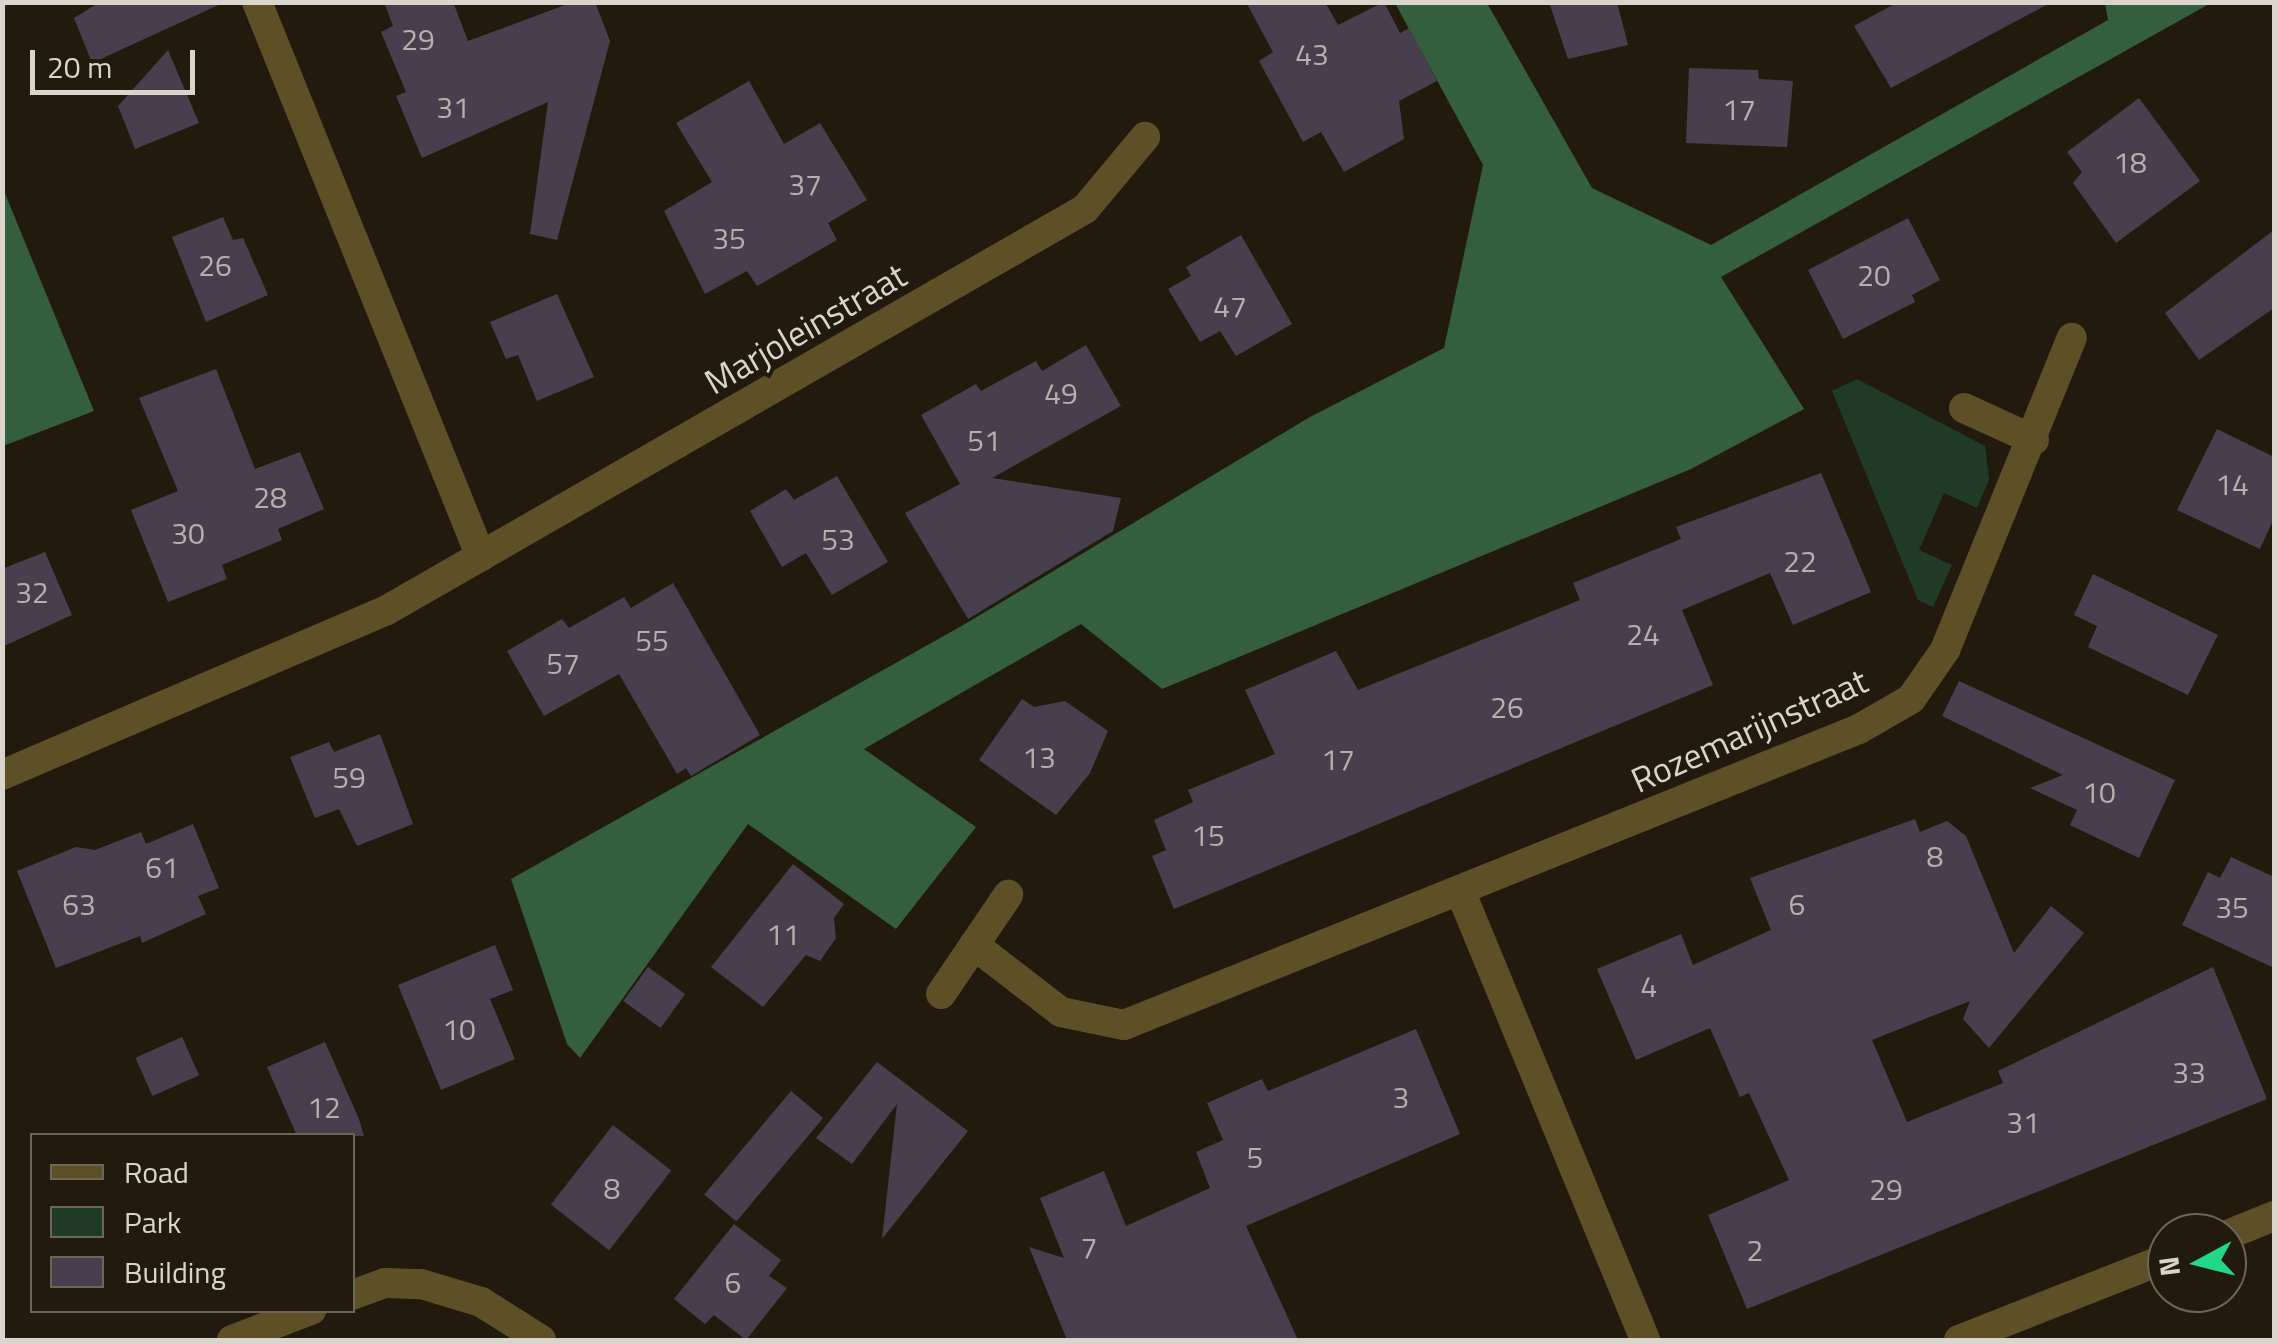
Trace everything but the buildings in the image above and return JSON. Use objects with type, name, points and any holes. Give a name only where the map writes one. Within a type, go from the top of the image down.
[{"type":"street","points":[[258,2],[481,557]]},
{"type":"street","name":"Marjoleinstraat","points":[[2,776],[387,610],[1084,209],[1145,137]]},
{"type":"street","name":"Rozemarijnstraat","points":[[974,945],[1061,1012],[1124,1026],[1859,729],[1911,698],[1945,650],[2034,440],[2072,338]]},
{"type":"street","points":[[1964,408],[2034,440]]},
{"type":"street","points":[[1461,892],[1645,1340]]},
{"type":"street","points":[[941,994],[1008,894]]},
{"type":"street","points":[[2247,1227],[2274,1216]]},
{"type":"street","points":[[1958,1340],[2147,1266]]},
{"type":"street","points":[[355,1294],[385,1283],[422,1284],[481,1302],[541,1340]]},
{"type":"street","points":[[232,1340],[303,1313]]},
{"type":"green space","points":[[1395,3],[1487,3],[1592,188],[1711,245],[2108,20],[2105,3],[2211,3],[1721,277],[1804,409],[1691,469],[1162,689],[1081,624],[864,749],[976,827],[896,929],[748,824],[580,1058],[567,1044],[511,879],[965,624],[1310,417],[1444,348],[1483,165]]},
{"type":"green space","points":[[2,186],[94,411],[3,446],[2,446]]},
{"type":"green space","points":[[1857,379],[1985,446],[1989,480],[1977,508],[1944,493],[1919,550],[1952,565],[1933,607],[1918,600],[1832,391]]}]
